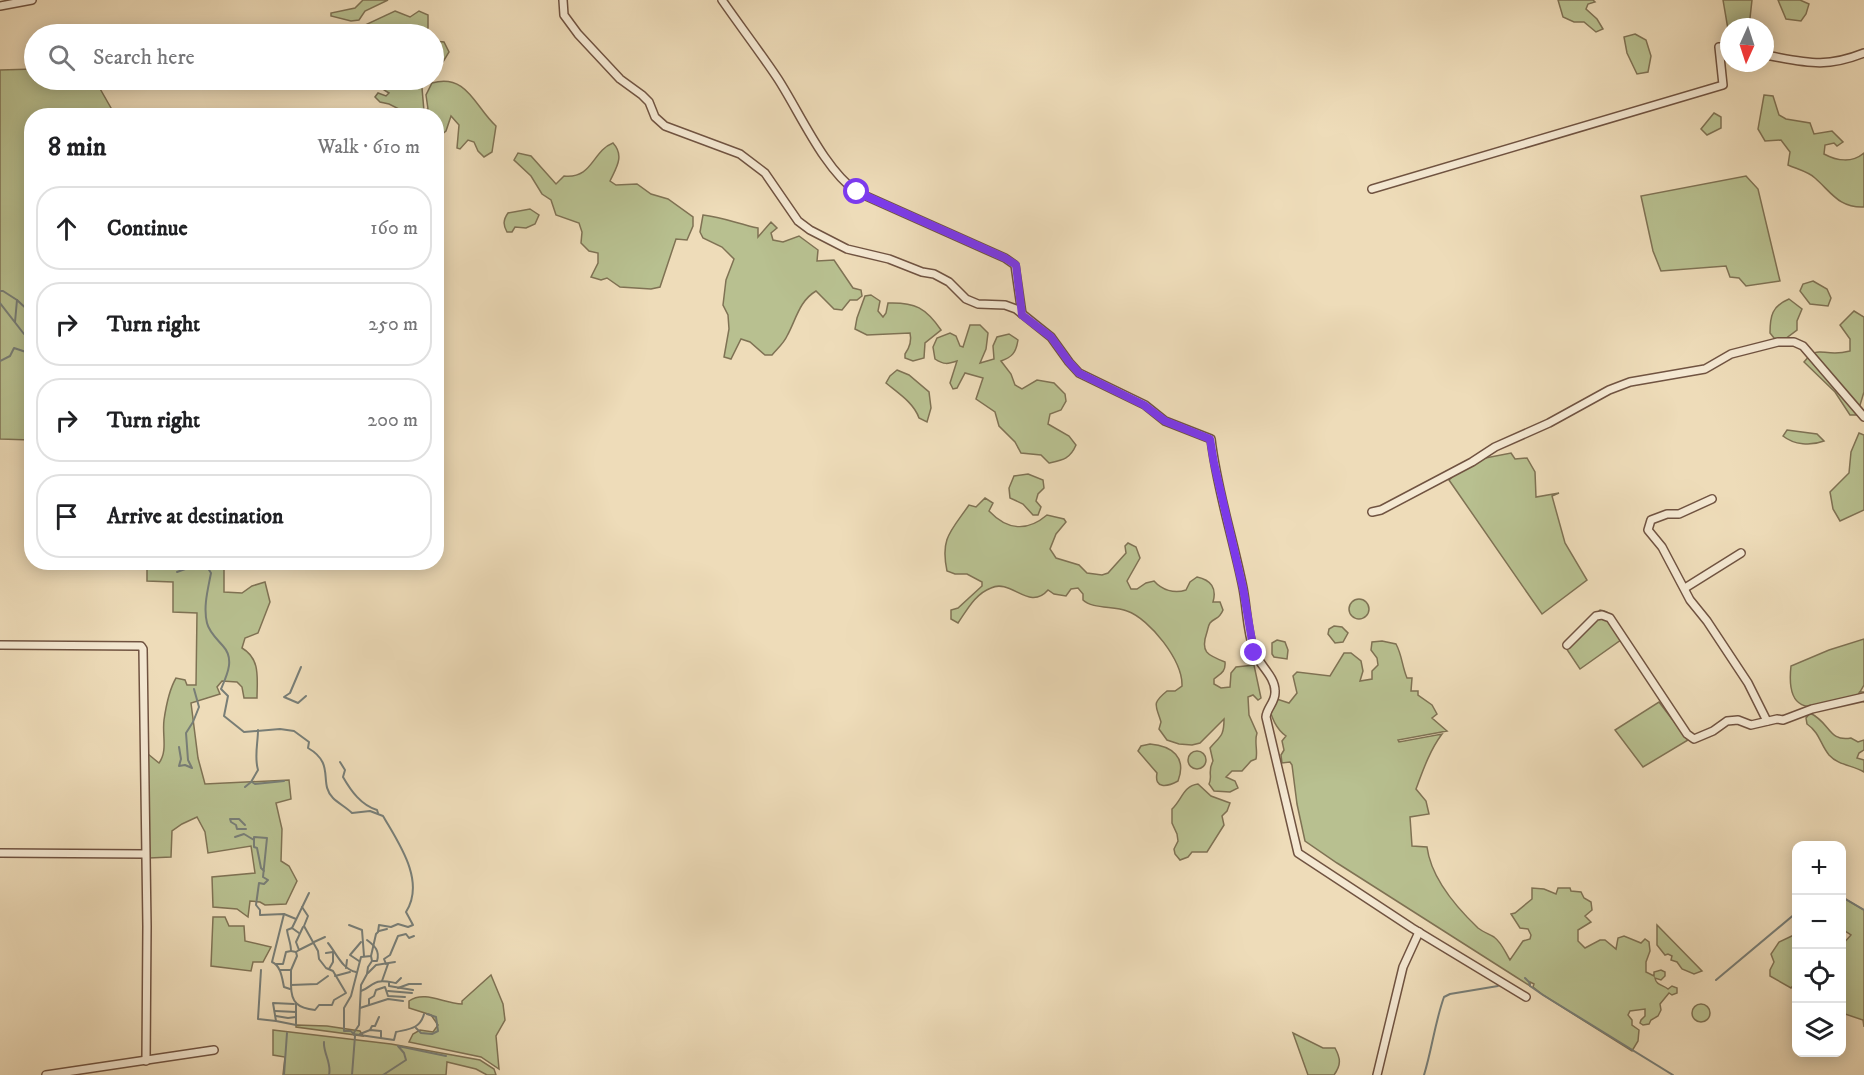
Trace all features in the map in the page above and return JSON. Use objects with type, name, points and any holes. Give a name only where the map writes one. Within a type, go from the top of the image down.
[{"type":"street","points":[[0,6],[11,2],[32,0]]},
{"type":"street","points":[[563,0],[564,15],[578,34],[620,79],[649,102],[655,117],[665,126],[740,154],[765,173],[798,221],[810,230],[847,249],[889,259],[922,272],[934,274],[949,282],[966,299],[978,304],[1005,305],[1016,309],[1051,337],[1079,373],[1144,405],[1165,421],[1210,439],[1243,588],[1254,653],[1272,680],[1275,690],[1273,703],[1266,717],[1298,853],[1419,932],[1526,997]]},
{"type":"street","points":[[722,0],[777,78],[827,160],[846,184],[857,192],[1016,265],[1022,315]]},
{"type":"street","points":[[1774,57],[1817,64],[1845,61],[1864,53]]},
{"type":"street","points":[[1372,189],[1723,85],[1722,72]]},
{"type":"street","points":[[1372,512],[1381,510],[1472,462],[1495,447],[1549,423],[1609,390],[1630,382],[1705,369],[1731,354],[1778,342],[1794,342],[1803,346],[1864,417]]},
{"type":"street","points":[[1712,499],[1679,514],[1657,516],[1651,520],[1648,530],[1662,547],[1690,600],[1707,621],[1748,683],[1767,721]]},
{"type":"street","points":[[1685,588],[1741,553]]},
{"type":"street","points":[[1567,645],[1596,616],[1602,615],[1610,618],[1687,734],[1694,739],[1727,721],[1738,720],[1751,724],[1783,720],[1812,709],[1864,697]]},
{"type":"street","points":[[0,645],[142,647],[146,1061]]},
{"type":"street","points":[[0,852],[145,854]]},
{"type":"street","points":[[1377,1075],[1403,967],[1419,932]]},
{"type":"street","points":[[45,1075],[214,1050]]},
{"type":"green space","points":[[363,0],[388,0],[365,11],[359,20],[351,21],[331,16],[331,13],[355,8]]},
{"type":"green space","points":[[1558,0],[1593,0],[1595,2],[1588,4],[1586,9],[1597,19],[1603,29],[1596,32],[1584,22],[1574,22],[1563,17]]},
{"type":"green space","points":[[1723,0],[1752,0],[1750,18],[1726,18]]},
{"type":"green space","points":[[1778,0],[1800,0],[1809,4],[1806,14],[1801,21],[1786,19]]},
{"type":"green space","points":[[395,11],[410,17],[419,11],[428,15],[428,24],[367,24]]},
{"type":"green space","points":[[1635,34],[1646,40],[1651,56],[1648,72],[1637,74],[1627,53],[1624,37]]},
{"type":"green space","points":[[444,42],[449,52],[444,60]]},
{"type":"green space","points":[[24,69],[24,90],[101,90],[111,108],[24,108],[24,440],[0,439],[0,70]]},
{"type":"green space","points":[[444,81],[462,87],[496,126],[492,152],[484,157],[474,142],[468,140],[460,149],[457,148],[459,125],[451,116],[444,133],[444,108],[428,108],[426,95],[428,90],[444,90]]},
{"type":"green space","points":[[384,90],[422,90],[424,108],[397,108],[380,102],[375,97],[378,93],[386,96],[389,93]]},
{"type":"green space","points":[[1764,95],[1773,96],[1779,115],[1786,119],[1810,123],[1814,134],[1832,131],[1843,142],[1837,146],[1834,143],[1825,145],[1824,154],[1844,160],[1864,153],[1864,207],[1855,207],[1842,202],[1812,176],[1788,165],[1790,152],[1781,140],[1765,141],[1758,129]]},
{"type":"green space","points":[[1714,113],[1721,117],[1721,128],[1707,135],[1701,129]]},
{"type":"green space","points":[[613,143],[619,157],[610,181],[616,185],[637,184],[651,194],[668,199],[693,217],[693,226],[687,240],[676,239],[660,287],[651,289],[620,287],[607,278],[601,280],[591,277],[598,263],[598,253],[589,251],[581,243],[582,232],[579,223],[556,215],[551,200],[542,194],[531,176],[514,160],[518,153],[531,156],[556,184],[564,176],[574,176],[587,169],[606,147]]},
{"type":"green space","points":[[1746,176],[1758,189],[1780,281],[1746,286],[1739,278],[1730,277],[1726,266],[1661,271],[1653,251],[1641,196]]},
{"type":"green space","points":[[530,209],[539,215],[535,224],[526,228],[515,227],[512,232],[507,232],[504,222],[508,213]]},
{"type":"green space","points":[[703,215],[758,228],[758,237],[771,222],[777,228],[771,233],[773,240],[783,242],[799,236],[818,250],[817,261],[834,260],[853,288],[861,290],[862,296],[857,300],[850,300],[842,310],[834,309],[816,291],[802,305],[786,339],[772,355],[765,355],[750,342],[741,339],[731,359],[724,357],[729,329],[728,315],[723,305],[726,280],[734,259],[722,247],[703,238],[700,232]]},
{"type":"green space","points":[[1813,281],[1827,289],[1831,298],[1828,306],[1810,304],[1800,291],[1803,284]]},
{"type":"green space","points":[[871,295],[880,301],[878,311],[883,317],[888,303],[906,304],[919,308],[936,322],[941,330],[925,343],[924,358],[913,361],[905,358],[911,339],[910,333],[867,335],[855,329],[865,296]]},
{"type":"green space","points":[[1789,299],[1802,309],[1797,321],[1797,330],[1785,339],[1774,338],[1770,333],[1773,312]]},
{"type":"green space","points":[[1854,311],[1864,317],[1864,392],[1857,415],[1850,415],[1835,392],[1804,362],[1815,353],[1850,351],[1850,339],[1840,325]]},
{"type":"green space","points":[[970,325],[980,325],[988,333],[986,349],[980,363],[994,359],[993,346],[997,337],[1009,334],[1018,340],[1016,348],[1011,356],[1001,361],[1011,374],[1015,385],[1022,389],[1037,380],[1054,383],[1065,394],[1066,401],[1061,410],[1050,414],[1048,424],[1069,436],[1076,445],[1069,456],[1049,463],[1041,455],[1021,453],[1015,442],[999,426],[995,412],[976,399],[983,378],[965,373],[957,388],[953,389],[950,383],[957,361],[946,363],[938,361],[935,359],[933,347],[937,338],[950,333],[956,336],[960,346],[963,347]]},
{"type":"green space","points":[[897,370],[909,375],[929,392],[931,408],[927,422],[919,418],[910,403],[886,383]]},
{"type":"green space","points":[[1787,430],[1817,434],[1824,441],[1814,444],[1797,443],[1783,436]]},
{"type":"green space","points":[[1859,433],[1864,435],[1864,510],[1840,521],[1833,509],[1830,492],[1849,473],[1851,452]]},
{"type":"green space","points":[[1511,453],[1515,459],[1527,458],[1535,472],[1536,497],[1559,493],[1552,496],[1565,543],[1587,580],[1542,614],[1449,480],[1470,461]]},
{"type":"green space","points":[[1028,474],[1043,480],[1044,488],[1038,494],[1036,501],[1041,507],[1038,515],[1033,515],[1023,504],[1010,498],[1009,488],[1014,476]]},
{"type":"green space","points":[[985,498],[993,503],[989,511],[1003,522],[1017,527],[1032,524],[1047,515],[1064,519],[1066,522],[1056,534],[1050,549],[1056,558],[1079,565],[1087,573],[1102,575],[1108,573],[1126,553],[1125,546],[1128,543],[1136,547],[1140,558],[1127,581],[1131,589],[1137,589],[1154,581],[1161,587],[1177,592],[1186,590],[1190,582],[1197,577],[1212,585],[1213,602],[1220,602],[1223,610],[1209,624],[1204,644],[1210,655],[1225,662],[1224,670],[1214,679],[1214,684],[1221,688],[1230,687],[1231,673],[1236,667],[1254,665],[1261,698],[1258,700],[1253,695],[1248,697],[1249,715],[1257,733],[1256,759],[1242,771],[1232,771],[1226,777],[1235,781],[1238,788],[1230,792],[1214,791],[1209,784],[1213,761],[1210,748],[1222,733],[1224,719],[1200,743],[1192,745],[1167,740],[1159,729],[1161,722],[1156,708],[1157,702],[1167,691],[1175,691],[1182,686],[1181,676],[1164,642],[1136,615],[1122,609],[1087,603],[1083,600],[1083,594],[1078,588],[1071,589],[1066,596],[1054,594],[1048,590],[1034,598],[998,586],[980,594],[958,623],[951,619],[951,610],[958,608],[982,586],[982,582],[967,574],[947,571],[946,542],[969,505],[976,507]]},
{"type":"green space","points":[[147,570],[224,570],[224,592],[242,593],[252,586],[265,582],[270,602],[258,633],[245,638],[242,648],[252,658],[257,670],[257,698],[244,698],[242,687],[237,682],[222,681],[217,687],[220,694],[191,703],[198,758],[205,784],[289,780],[291,799],[276,803],[282,829],[281,861],[289,866],[297,881],[286,904],[265,905],[250,901],[248,917],[237,909],[213,907],[212,877],[255,873],[251,846],[208,853],[205,832],[197,817],[172,831],[171,857],[149,858],[148,754],[159,763],[162,758],[166,709],[176,678],[185,680],[187,685],[196,685],[197,613],[173,612],[173,582],[147,581]]},
{"type":"green space","points":[[1359,599],[1366,602],[1369,609],[1366,616],[1359,619],[1352,616],[1349,609],[1352,602]]},
{"type":"green space","points":[[1600,610],[1609,613],[1625,637],[1580,669],[1566,648]]},
{"type":"green space","points":[[1334,626],[1342,627],[1348,633],[1343,642],[1335,643],[1328,634],[1329,629]]},
{"type":"green space","points":[[1864,639],[1864,685],[1860,692],[1864,692],[1864,702],[1860,700],[1859,693],[1854,702],[1827,706],[1806,706],[1798,702],[1793,695],[1790,683],[1791,666],[1829,650]]},
{"type":"green space","points":[[1277,640],[1285,642],[1288,650],[1287,659],[1274,657],[1272,654],[1272,643]]},
{"type":"green space","points":[[1382,641],[1396,644],[1407,678],[1412,678],[1411,691],[1418,691],[1418,695],[1432,705],[1437,714],[1432,718],[1447,731],[1398,740],[1399,742],[1442,734],[1430,753],[1416,789],[1426,801],[1429,814],[1410,817],[1412,846],[1427,847],[1429,859],[1446,891],[1478,928],[1497,939],[1510,960],[1523,941],[1530,939],[1528,929],[1520,928],[1511,914],[1532,899],[1532,888],[1544,889],[1556,894],[1558,888],[1570,888],[1571,891],[1581,892],[1584,898],[1591,902],[1592,910],[1585,916],[1591,922],[1578,930],[1578,941],[1585,948],[1600,940],[1605,940],[1616,949],[1618,938],[1624,936],[1641,943],[1645,939],[1649,942],[1650,951],[1646,962],[1646,972],[1654,976],[1654,972],[1661,970],[1665,972],[1661,980],[1655,978],[1658,984],[1668,989],[1672,986],[1677,988],[1677,993],[1672,995],[1669,993],[1660,1004],[1661,1010],[1658,1016],[1649,1024],[1640,1023],[1645,1016],[1645,1009],[1630,1011],[1628,1015],[1632,1020],[1632,1025],[1639,1030],[1638,1041],[1632,1051],[1543,995],[1533,987],[1534,984],[1530,982],[1530,986],[1305,841],[1292,765],[1290,762],[1282,763],[1281,755],[1284,750],[1282,741],[1286,736],[1277,726],[1268,705],[1274,698],[1289,703],[1297,693],[1293,676],[1297,672],[1330,676],[1344,653],[1351,653],[1361,661],[1363,671],[1360,681],[1372,679],[1372,671],[1378,665],[1377,658],[1371,650],[1372,642]]},
{"type":"green space","points":[[1659,702],[1688,740],[1643,767],[1615,730]]},
{"type":"green space","points":[[1810,713],[1838,737],[1851,738],[1858,742],[1864,740],[1864,750],[1857,758],[1864,760],[1864,772],[1837,761],[1829,755],[1815,731],[1807,724],[1806,718]]},
{"type":"green space","points":[[1150,744],[1165,747],[1176,754],[1181,765],[1178,781],[1170,785],[1157,782],[1157,773],[1138,751],[1141,746]]},
{"type":"green space","points":[[1197,751],[1203,754],[1206,760],[1203,766],[1197,769],[1191,766],[1188,760],[1191,754]]},
{"type":"green space","points":[[1198,784],[1211,796],[1230,803],[1222,816],[1224,825],[1207,852],[1192,852],[1188,857],[1180,860],[1174,849],[1178,841],[1172,823],[1172,809],[1189,787]]},
{"type":"green space","points":[[1846,899],[1864,910],[1864,1027],[1863,1020],[1846,1014],[1846,941],[1851,935],[1846,932]]},
{"type":"green space","points":[[213,917],[225,917],[229,926],[244,926],[245,941],[271,947],[263,962],[253,962],[251,971],[211,966]]},
{"type":"green space","points":[[1657,925],[1702,971],[1694,974],[1682,969],[1677,962],[1671,960],[1672,956],[1665,955],[1657,945]]},
{"type":"green space","points":[[1792,936],[1791,988],[1770,976],[1774,962],[1771,954],[1779,942]]},
{"type":"green space","points":[[491,975],[503,1004],[505,1020],[496,1036],[499,1069],[481,1057],[409,1042],[413,1034],[420,1030],[433,1032],[438,1025],[431,1015],[409,1008],[409,1001],[428,997],[462,1004],[462,1001]]},
{"type":"green space","points":[[1701,1004],[1707,1007],[1710,1013],[1707,1019],[1701,1022],[1695,1019],[1692,1013],[1695,1007]]},
{"type":"green space","points":[[296,1025],[327,1026],[360,1031],[363,1036],[296,1027]]},
{"type":"green space","points":[[273,1030],[391,1044],[480,1060],[494,1069],[496,1075],[487,1075],[476,1069],[447,1062],[446,1075],[283,1075],[285,1057],[273,1055]]},
{"type":"green space","points":[[1293,1033],[1323,1048],[1335,1048],[1339,1062],[1334,1075],[1308,1075]]},
{"type":"waterway","points":[[0,291],[17,300],[15,322]]},
{"type":"waterway","points":[[17,300],[24,306]]},
{"type":"waterway","points":[[0,303],[24,334]]},
{"type":"waterway","points":[[0,361],[10,356],[14,348],[24,351]]},
{"type":"waterway","points":[[177,572],[182,570]]},
{"type":"waterway","points":[[209,570],[211,573],[206,604],[207,623],[229,656],[229,667],[221,689],[228,696],[224,716],[244,732],[280,729],[294,731],[309,742],[308,748],[322,760],[327,786],[333,798],[352,813],[370,811],[383,816],[408,862],[413,888],[406,912],[413,925],[408,927],[398,924],[391,927],[379,925],[371,956],[361,957],[351,996],[344,1008],[344,1031],[351,1031],[355,1036],[352,1075]]},
{"type":"waterway","points":[[301,667],[290,693],[284,697],[298,703],[306,696]]},
{"type":"waterway","points":[[179,747],[181,759],[179,766],[185,765],[192,768],[188,760],[186,733],[199,707],[194,689]]},
{"type":"waterway","points":[[245,787],[258,770],[256,755],[258,730]]},
{"type":"waterway","points":[[340,762],[345,770],[343,777],[353,792],[378,813]]},
{"type":"waterway","points":[[252,782],[255,784],[284,781]]},
{"type":"waterway","points":[[245,825],[239,819],[230,819],[237,829],[246,829]]},
{"type":"waterway","points":[[235,837],[244,834],[254,840]]},
{"type":"waterway","points":[[264,871],[261,868],[257,848],[254,847],[254,837],[267,838],[263,877],[268,880],[264,884],[259,883],[256,905],[260,910],[260,915],[284,914],[272,962],[279,969],[284,987],[290,989]]},
{"type":"waterway","points":[[299,933],[292,928],[309,893]]},
{"type":"waterway","points":[[1846,899],[1864,910]]},
{"type":"waterway","points":[[302,907],[308,916],[304,926],[318,951],[319,959],[326,968],[333,971],[346,993],[334,1000],[332,1005],[319,1005],[315,1010],[297,1004],[292,996],[291,985],[317,984],[328,976]]},
{"type":"waterway","points":[[284,914],[296,919]]},
{"type":"waterway","points":[[1716,980],[1792,916]]},
{"type":"waterway","points":[[349,925],[362,930],[364,956]]},
{"type":"waterway","points":[[291,985],[291,970],[297,956],[296,952],[299,950],[296,942],[303,927]]},
{"type":"waterway","points":[[292,928],[287,930],[287,933],[291,951],[296,952]]},
{"type":"waterway","points":[[379,931],[387,929]]},
{"type":"waterway","points":[[386,964],[384,959],[390,955],[398,936],[406,934],[409,938],[414,936]]},
{"type":"waterway","points":[[314,942],[325,937]]},
{"type":"waterway","points":[[367,940],[377,952],[377,961],[373,961]]},
{"type":"waterway","points":[[359,961],[350,955],[361,942]]},
{"type":"waterway","points":[[299,950],[313,943]]},
{"type":"waterway","points":[[328,943],[343,964],[356,972]]},
{"type":"waterway","points":[[276,964],[283,964],[286,952],[291,951]]},
{"type":"waterway","points":[[326,953],[333,952]]},
{"type":"waterway","points":[[329,969],[333,962],[333,952]]},
{"type":"waterway","points":[[371,956],[372,961],[361,985],[359,1025],[353,1034],[394,1040],[396,1032],[417,1025],[424,1014]]},
{"type":"waterway","points":[[346,968],[347,960]]},
{"type":"waterway","points":[[368,973],[376,965],[395,962]]},
{"type":"waterway","points":[[382,981],[388,964]]},
{"type":"waterway","points":[[261,970],[258,1019],[276,1021]]},
{"type":"waterway","points":[[280,970],[291,970]]},
{"type":"waterway","points":[[335,976],[350,972]]},
{"type":"waterway","points":[[361,991],[377,982],[396,983],[401,978]]},
{"type":"waterway","points":[[1525,978],[1530,986],[1543,995],[1673,1075]]},
{"type":"waterway","points":[[389,983],[389,986],[413,990]]},
{"type":"waterway","points":[[398,988],[409,984],[421,984]]},
{"type":"waterway","points":[[1424,1075],[1444,997],[1498,986]]},
{"type":"waterway","points":[[369,1004],[369,999],[374,996],[376,990],[385,987],[388,996],[405,997]]},
{"type":"waterway","points":[[388,991],[412,993]]},
{"type":"waterway","points":[[360,1008],[388,999],[403,1001]]},
{"type":"waterway","points":[[294,1004],[273,1003],[276,1021],[296,1025],[296,1003]]},
{"type":"waterway","points":[[275,1011],[296,1012]]},
{"type":"waterway","points":[[416,1028],[421,1033],[432,1034],[438,1031],[436,1017],[427,1014]]},
{"type":"waterway","points":[[276,1016],[296,1017]]},
{"type":"waterway","points":[[370,1030],[372,1026],[375,1026],[379,1017]]},
{"type":"waterway","points":[[360,1034],[370,1030],[381,1031],[381,1038]]},
{"type":"waterway","points":[[284,1075],[287,1033]]},
{"type":"waterway","points":[[324,1042],[329,1075]]},
{"type":"waterway","points":[[383,1075],[406,1060],[398,1046],[446,1056]]},
{"type":"route","points":[[857,192],[1016,265],[1022,315],[1051,337],[1079,373],[1144,405],[1165,421],[1210,439],[1243,588],[1254,653]]}]
